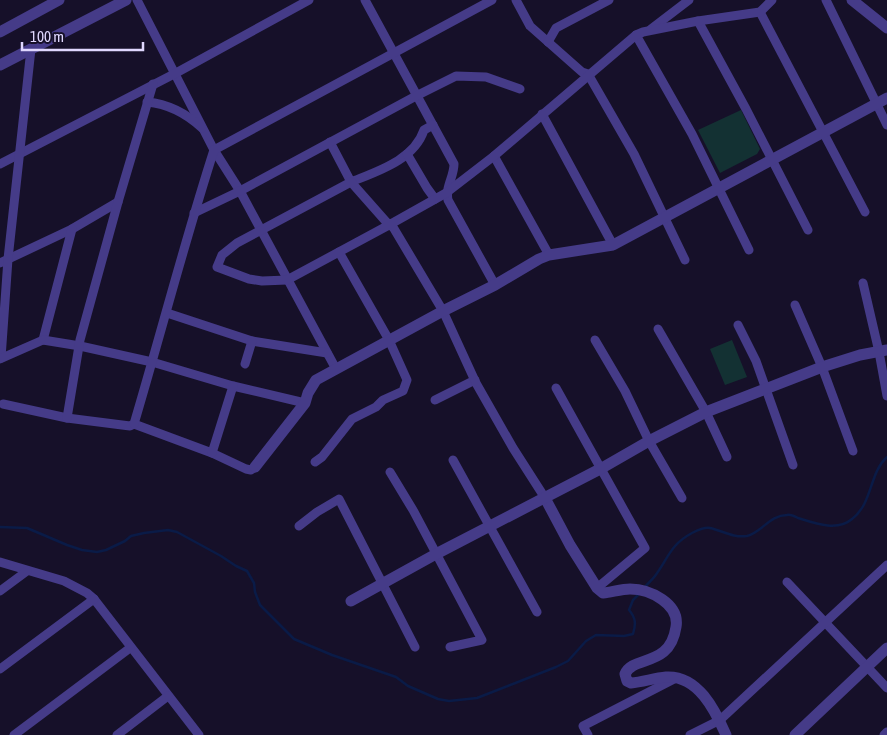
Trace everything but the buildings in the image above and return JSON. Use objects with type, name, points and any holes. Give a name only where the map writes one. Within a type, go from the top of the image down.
[{"type":"street","points":[[0,66],[126,0]]},
{"type":"street","points":[[137,0],[214,150],[240,191],[336,369]]},
{"type":"street","points":[[0,164],[176,73],[309,0]]},
{"type":"street","points":[[365,0],[454,164],[454,174],[446,193],[448,200],[496,285]]},
{"type":"street","points":[[134,424],[194,213],[214,150],[492,0]]},
{"type":"street","points":[[516,0],[530,26],[582,72],[588,74],[634,154],[685,260]]},
{"type":"street","points":[[548,42],[556,28],[609,0]]},
{"type":"street","points":[[649,31],[689,0]]},
{"type":"street","points":[[433,125],[424,130],[416,146],[386,168],[351,182],[261,229],[222,255],[217,267],[238,276],[255,280],[287,280],[446,193],[494,156],[636,35],[698,21],[760,12],[772,0]]},
{"type":"street","points":[[826,0],[887,125]]},
{"type":"street","points":[[852,0],[887,28]]},
{"type":"street","points":[[0,32],[52,2]]},
{"type":"street","points":[[760,12],[866,212]]},
{"type":"street","points":[[698,21],[808,230]]},
{"type":"street","points":[[636,35],[692,134],[749,250]]},
{"type":"street","points":[[31,49],[20,154],[4,261],[0,359],[43,340],[152,362],[233,386],[305,403]]},
{"type":"street","points":[[194,213],[240,191],[456,76],[486,77],[520,89]]},
{"type":"street","points":[[67,418],[83,330],[153,84]]},
{"type":"street","points":[[3,404],[67,418],[130,426],[134,424],[251,470],[305,403],[308,393],[316,380],[443,311],[496,285],[539,259],[613,245],[887,98]]},
{"type":"street","points":[[147,102],[171,108],[195,121],[204,129]]},
{"type":"street","points":[[542,114],[613,245]]},
{"type":"street","points":[[330,142],[351,182],[389,225],[393,227],[443,311],[474,380],[597,588],[603,593],[631,589],[640,590],[654,595],[670,606],[674,612],[676,624],[670,645],[653,659],[630,667],[626,670],[625,678],[631,684],[663,677],[676,678],[696,687],[720,720],[726,735]]},
{"type":"street","points":[[407,154],[427,188],[436,199]]},
{"type":"street","points":[[494,156],[549,256]]},
{"type":"street","points":[[4,261],[72,229],[118,202]]},
{"type":"street","points":[[43,340],[72,229]]},
{"type":"street","points":[[315,462],[322,457],[352,419],[376,407],[383,400],[403,391],[407,380],[389,340],[339,252]]},
{"type":"street","points":[[863,283],[883,351],[887,396]]},
{"type":"street","points":[[795,305],[822,366],[853,452]]},
{"type":"street","points":[[167,313],[252,341],[327,353]]},
{"type":"street","points":[[738,325],[756,361],[793,465]]},
{"type":"street","points":[[658,329],[706,412],[727,457]]},
{"type":"street","points":[[595,340],[625,391],[649,441],[682,498]]},
{"type":"street","points":[[245,364],[252,341]]},
{"type":"street","points":[[351,602],[436,554],[706,412],[822,366],[860,355],[883,351]]},
{"type":"street","points":[[435,400],[474,380]]},
{"type":"street","points":[[212,454],[233,386]]},
{"type":"street","points":[[556,388],[645,548],[597,588]]},
{"type":"street","points":[[453,460],[537,612]]},
{"type":"street","points":[[390,472],[482,640],[450,647]]},
{"type":"street","points":[[299,526],[317,512],[339,499],[415,647]]},
{"type":"street","points":[[0,562],[64,581],[87,593],[94,599],[199,735]]},
{"type":"street","points":[[690,735],[720,720],[887,565]]},
{"type":"street","points":[[0,590],[27,570]]},
{"type":"street","points":[[787,582],[887,688]]},
{"type":"street","points":[[0,668],[94,599]]},
{"type":"street","points":[[14,735],[130,648]]},
{"type":"street","points":[[795,735],[887,648]]},
{"type":"street","points":[[588,735],[584,726],[676,678]]},
{"type":"street","points":[[119,734],[168,696]]},
{"type":"street","points":[[884,735],[887,732]]},
{"type":"green space","points":[[741,110],[760,149],[757,154],[720,173],[698,130]]},
{"type":"green space","points":[[732,340],[747,377],[725,385],[710,349]]},
{"type":"waterway","points":[[645,587],[679,542],[701,529],[710,528],[733,535],[747,536],[776,518],[788,515],[825,525],[833,526],[846,523],[864,505],[877,471],[887,457]]},
{"type":"waterway","points":[[0,527],[27,528],[67,545],[97,552],[106,550],[131,536],[168,530],[177,532],[247,571],[254,583],[260,605],[294,639],[332,655],[396,677],[408,686],[438,699],[449,701],[477,698],[556,667],[568,661],[586,641],[596,635],[624,636],[633,634],[635,621],[629,610],[633,600],[638,595]]}]
